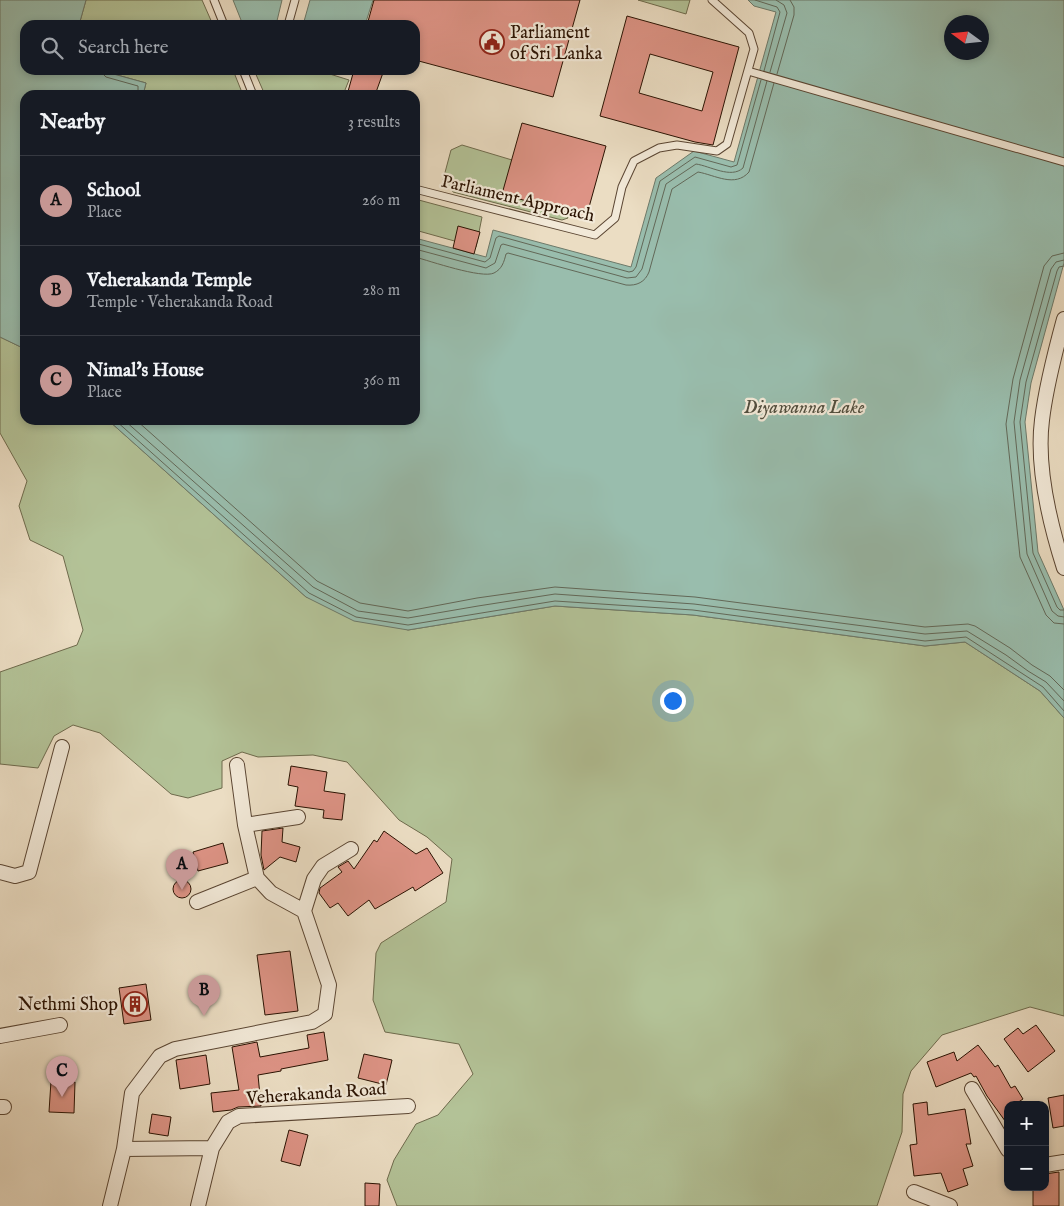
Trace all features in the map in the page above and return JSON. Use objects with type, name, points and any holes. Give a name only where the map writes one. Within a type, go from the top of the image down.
[{"type":"street","points":[[1064,319],[1047,387],[1041,422],[1042,468],[1049,510],[1064,568]]},
{"type":"street","points":[[0,872],[15,876],[29,872],[62,747]]},
{"type":"street","points":[[237,765],[245,825],[257,878],[270,893],[304,911]]},
{"type":"street","points":[[245,825],[298,817]]},
{"type":"street","points":[[110,1206],[124,1149],[132,1093],[160,1056],[175,1049],[312,1022],[325,1014],[329,985],[304,911],[314,879],[323,866],[351,849]]},
{"type":"street","points":[[197,902],[257,878]]},
{"type":"street","points":[[0,1036],[60,1025]]},
{"type":"street","points":[[972,1089],[1006,1146]]},
{"type":"street","name":"Veherakanda Road","points":[[198,1206],[212,1148],[228,1122],[239,1116],[408,1106]]},
{"type":"street","points":[[124,1149],[212,1148]]},
{"type":"street","points":[[1049,1164],[1064,1162]]},
{"type":"street","points":[[914,1192],[950,1206]]},
{"type":"lane","points":[[214,0],[222,20]]},
{"type":"lane","points":[[289,20],[294,0]]},
{"type":"lane","name":"Parliament Approach","points":[[420,190],[595,235],[614,218],[622,187],[634,161],[659,148],[677,145],[717,151],[727,144],[754,49],[749,33],[712,0]]},
{"type":"lane","points":[[748,71],[1064,162]]},
{"type":"lane","points":[[244,75],[251,90]]},
{"type":"shaded area","points":[[86,0],[202,0],[211,20],[80,20]]},
{"type":"shaded area","points":[[638,0],[690,0],[686,14]]},
{"type":"shaded area","points":[[117,75],[235,75],[241,90],[144,90],[146,83]]},
{"type":"shaded area","points":[[256,75],[333,75],[349,80],[345,90],[263,90]]},
{"type":"shaded area","points":[[462,145],[512,160],[568,212],[568,218],[562,220],[453,192],[443,180],[451,150]]},
{"type":"shaded area","points":[[420,200],[482,217],[476,247],[420,231]]},
{"type":"shaded area","points":[[0,337],[20,347],[20,425],[114,425],[306,597],[408,630],[555,606],[693,615],[925,646],[965,642],[1040,691],[1064,718],[1064,1016],[1030,1007],[942,1035],[911,1071],[903,1094],[902,1132],[877,1206],[397,1206],[387,1180],[394,1160],[416,1124],[438,1115],[473,1074],[459,1044],[385,1032],[373,1000],[376,953],[381,943],[446,902],[452,859],[427,837],[399,820],[347,762],[313,755],[258,757],[242,752],[222,761],[222,788],[188,798],[171,794],[100,733],[73,725],[54,736],[38,768],[0,764],[0,672],[77,645],[83,630],[63,556],[30,540],[19,506],[27,481],[0,433]]},
{"type":"water","points":[[0,0],[86,0],[80,20],[20,20],[20,75],[117,75],[146,83],[144,90],[20,90],[20,347],[0,337]]},
{"type":"water","points":[[233,0],[282,0],[277,20],[241,20]]},
{"type":"water","points":[[310,0],[373,0],[367,20],[304,20]]},
{"type":"water","name":"Diyawanna Lake","points":[[748,0],[1064,0],[1064,263],[1031,383],[1025,422],[1038,552],[1064,610],[1064,718],[1040,691],[965,642],[925,646],[693,615],[555,606],[408,630],[354,621],[306,597],[114,425],[420,425],[420,239],[486,257],[493,230],[631,267],[656,178],[694,151],[734,162],[776,12],[754,6]]},
{"type":"building","name":"Parliament of Sri Lanka","points":[[374,0],[580,0],[553,97],[420,61],[420,20],[368,20]]},
{"type":"building","points":[[627,16],[739,47],[713,145],[695,142],[600,116]],"holes":[[[650,54],[713,72],[702,111],[639,93]]]},
{"type":"building","points":[[353,75],[382,75],[377,90],[348,90]]},
{"type":"building","points":[[522,123],[606,146],[586,218],[502,194]]},
{"type":"building","points":[[458,226],[480,232],[474,254],[453,248]]},
{"type":"building","points":[[291,766],[327,772],[324,791],[345,794],[342,820],[323,818],[324,810],[295,806],[298,787],[288,785]]},
{"type":"building","points":[[283,828],[282,842],[300,847],[296,862],[280,857],[264,870],[261,855],[262,831]]},
{"type":"building","points":[[384,831],[416,854],[427,848],[443,873],[415,891],[413,887],[375,909],[369,900],[348,916],[338,903],[330,908],[319,893],[320,888],[342,872],[338,867],[348,861],[354,869],[374,840],[377,842]]},
{"type":"building","points":[[223,843],[228,863],[198,871],[193,852]]},
{"type":"building","points":[[178,880],[186,880],[191,885],[189,896],[178,898],[173,893],[173,885]]},
{"type":"building","points":[[290,951],[298,1011],[265,1015],[257,955]]},
{"type":"building","name":"Nethmi Shop","points":[[146,984],[151,1020],[124,1024],[119,988]]},
{"type":"building","points":[[1036,1025],[1055,1051],[1028,1072],[1004,1039],[1018,1028],[1023,1034]]},
{"type":"building","points":[[324,1032],[328,1060],[258,1075],[261,1106],[238,1107],[231,1110],[213,1112],[211,1093],[239,1090],[232,1047],[257,1042],[260,1057],[309,1048],[307,1035]]},
{"type":"building","points":[[978,1045],[995,1067],[998,1065],[1011,1088],[1015,1086],[1023,1099],[1020,1101],[1004,1101],[1004,1119],[987,1096],[976,1076],[974,1077],[971,1073],[936,1087],[927,1062],[954,1052],[957,1061]]},
{"type":"building","points":[[364,1054],[392,1060],[386,1085],[358,1078]]},
{"type":"building","points":[[206,1055],[210,1084],[180,1089],[176,1060]]},
{"type":"building","points":[[51,1081],[75,1082],[74,1113],[49,1112]]},
{"type":"building","points":[[1064,1095],[1064,1126],[1053,1128],[1048,1098]]},
{"type":"building","points":[[927,1102],[928,1115],[965,1109],[971,1144],[966,1144],[973,1166],[963,1169],[968,1185],[948,1192],[941,1173],[914,1176],[910,1145],[917,1144],[913,1104]]},
{"type":"building","points":[[152,1114],[171,1117],[168,1136],[149,1133]]},
{"type":"building","points":[[289,1130],[308,1135],[300,1166],[281,1161]]},
{"type":"building","points":[[1059,1172],[1059,1206],[1033,1206],[1033,1191],[1049,1191],[1049,1173]]},
{"type":"building","points":[[365,1183],[380,1184],[379,1206],[365,1206]]},
{"type":"place","name":"Parliament of Sri Lanka","points":[[492,42]]},
{"type":"place","name":"School","points":[[182,890]]},
{"type":"place","name":"Nethmi Shop","points":[[135,1004]]},
{"type":"place","name":"Veherakanda Temple","points":[[204,1016]]},
{"type":"place","name":"Nimal's House","points":[[62,1097]]}]
